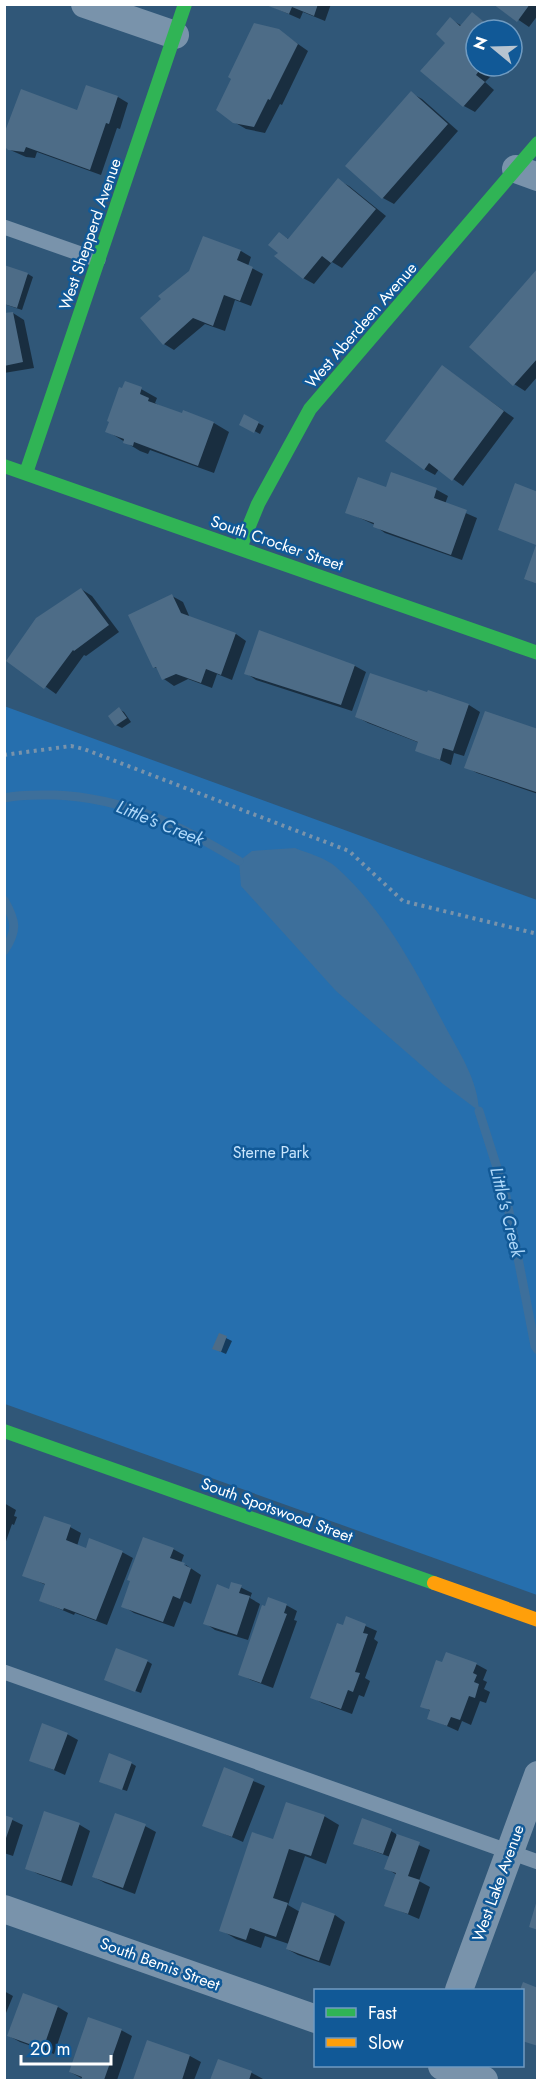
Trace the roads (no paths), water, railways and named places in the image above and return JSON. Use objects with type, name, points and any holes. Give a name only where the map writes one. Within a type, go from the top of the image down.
[{"type":"street","points":[[85,4],[175,35]]},
{"type":"street","name":"West Shepperd Avenue","points":[[26,473],[186,4]]},
{"type":"street","name":"West Aberdeen Avenue","points":[[240,548],[258,504],[310,409],[527,173],[537,143]]},
{"type":"street","name":"South Crocker Street","points":[[4,466],[537,653]]},
{"type":"street","name":"South Spotswood Street","points":[[4,1431],[537,1620]]},
{"type":"street","name":"West Lake Avenue","points":[[459,1989],[537,1775]]},
{"type":"street","name":"South Bemis Street","points":[[4,1909],[314,2019]]},
{"type":"street","points":[[445,2067],[484,2080]]},
{"type":"lane","points":[[4,227],[98,260]]},
{"type":"lane","points":[[4,1672],[537,1862]]},
{"type":"waterway","name":"Little's Creek","points":[[4,798],[23,795],[81,797],[128,808],[173,825],[239,861]]},
{"type":"waterway","name":"Little's Creek","points":[[4,900],[14,926],[12,937],[4,951]]},
{"type":"waterway","name":"Little's Creek","points":[[479,1111],[506,1196],[535,1346],[538,1350]]},
{"type":"park label","name":"Sterne Park","points":[[271,1152]]}]
